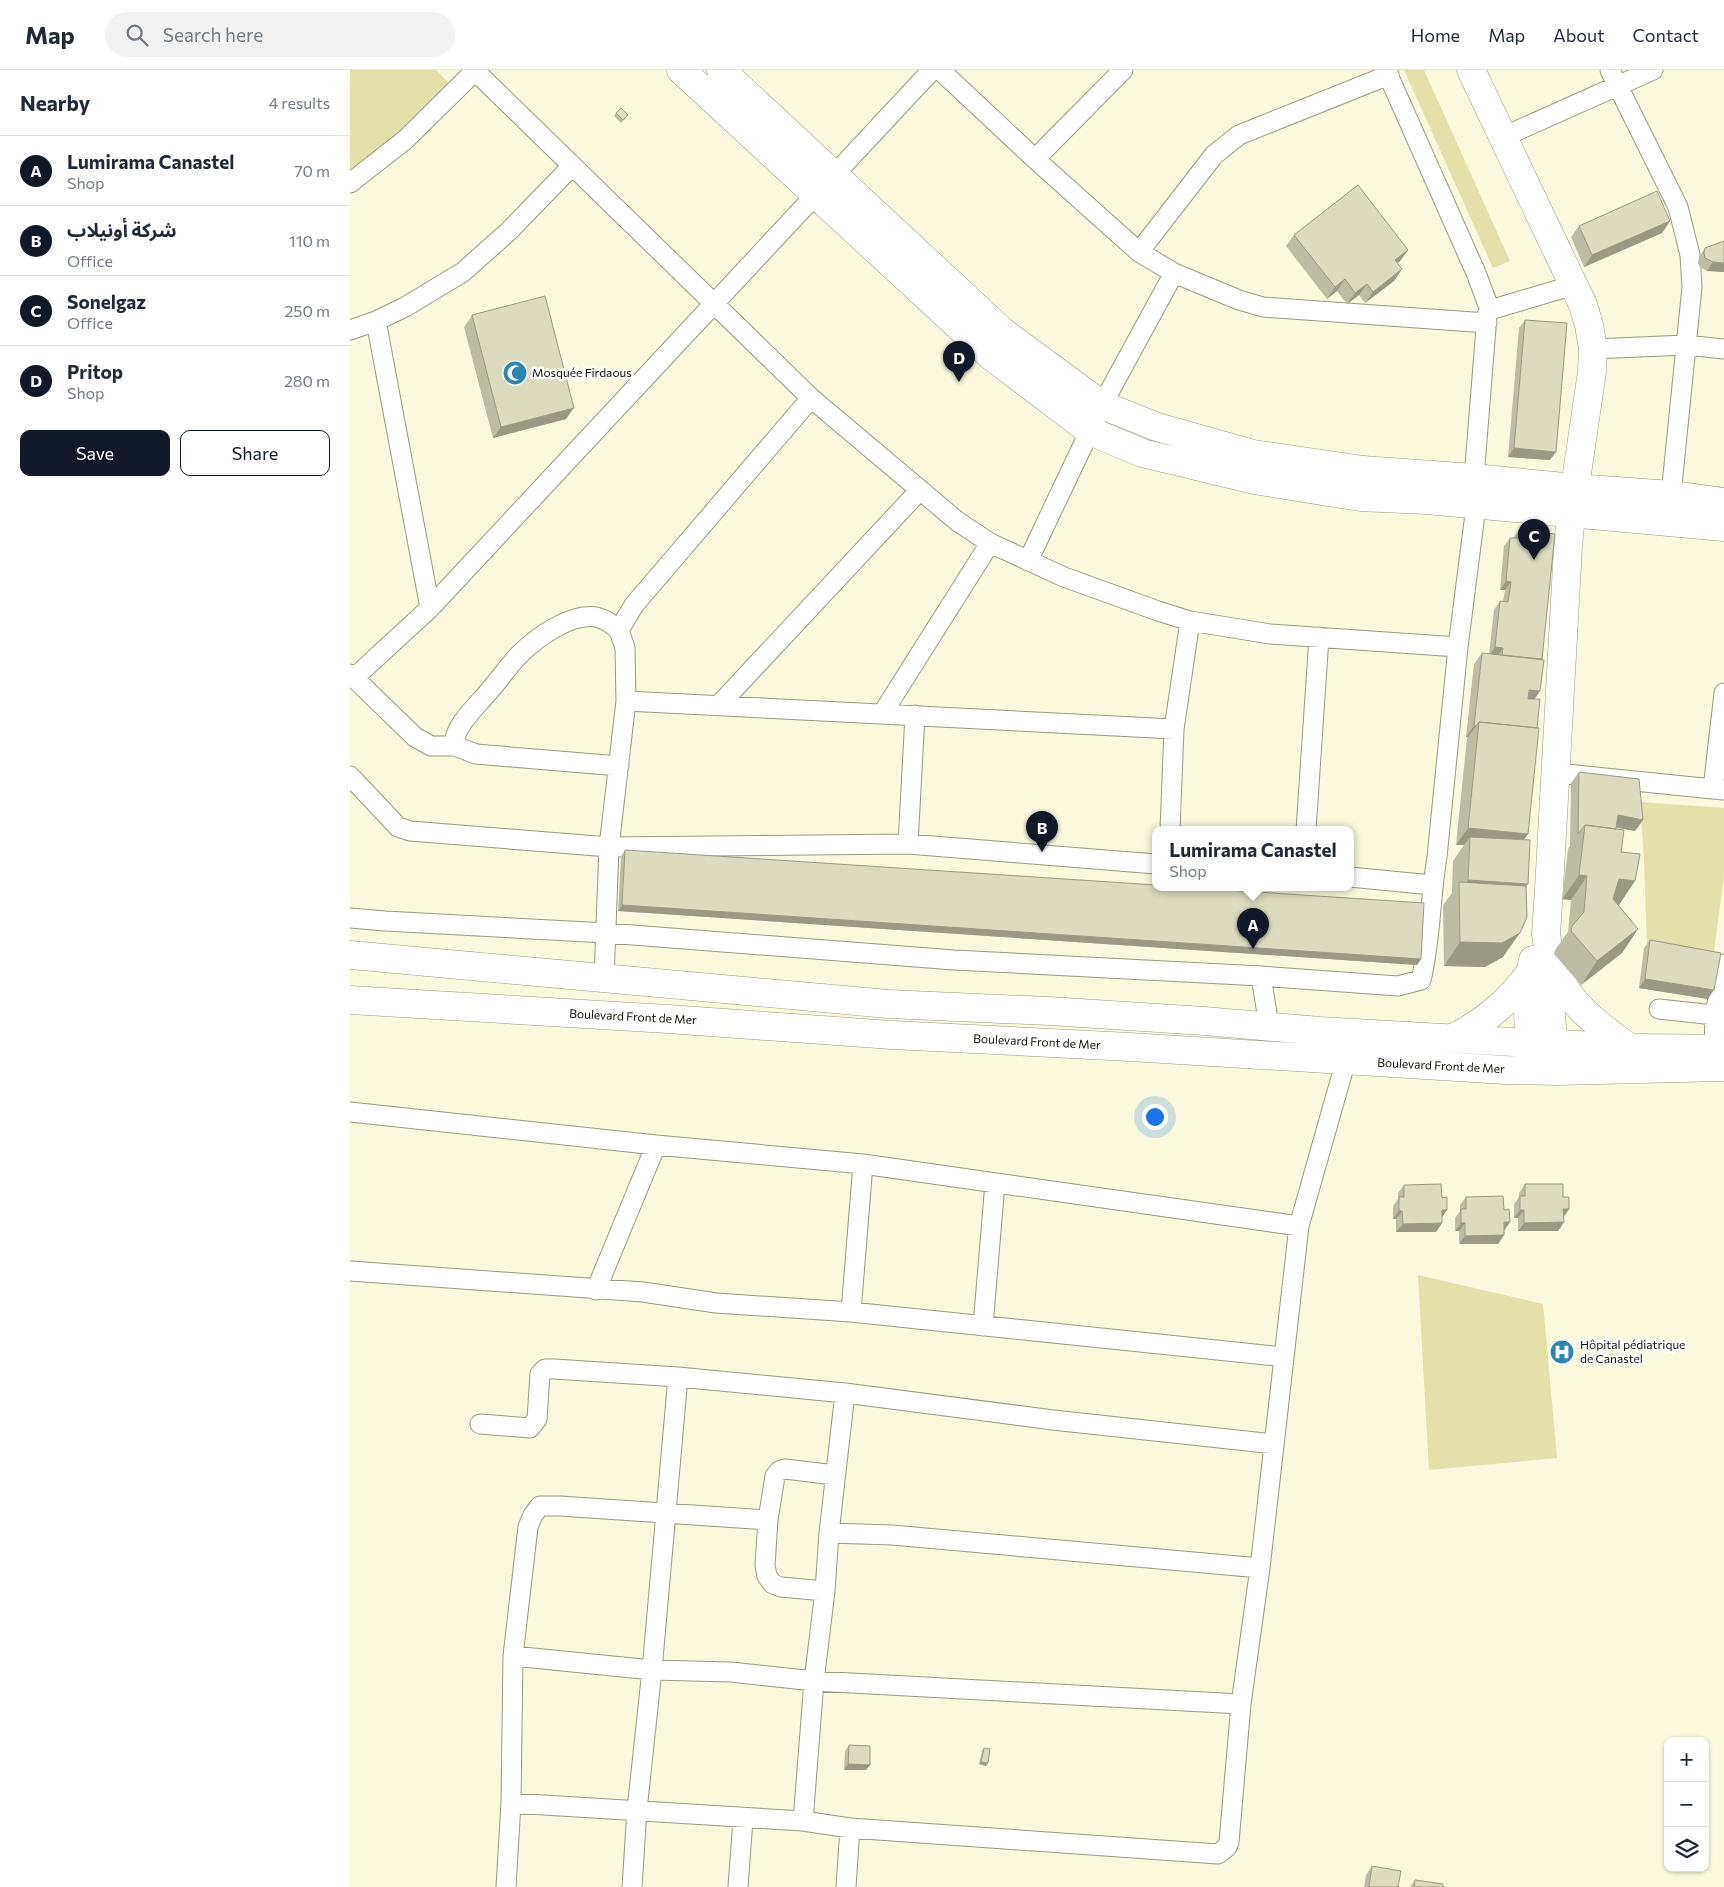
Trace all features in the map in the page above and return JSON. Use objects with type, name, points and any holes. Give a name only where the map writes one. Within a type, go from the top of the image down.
[{"type":"main road","points":[[682,70],[991,356],[1090,431],[1142,453],[1254,480],[1360,497],[1426,500],[1476,506],[1671,496],[1724,502]]},
{"type":"main road","points":[[721,70],[1004,332],[1102,405],[1156,427],[1253,454],[1363,470],[1474,478],[1573,501],[1724,527]]},
{"type":"main road","points":[[1471,70],[1583,305],[1589,325],[1592,348],[1592,372],[1573,501],[1556,774],[1542,952],[1541,1043],[1545,1071]]},
{"type":"main road","points":[[1454,1038],[1489,1017],[1519,988],[1542,952]]},
{"type":"main road","points":[[1542,952],[1574,1001],[1628,1047]]},
{"type":"main road","points":[[350,956],[888,1004],[1058,1012],[1320,1031],[1541,1043],[1593,1058],[1628,1047],[1721,1055]]},
{"type":"main road","name":"Boulevard Front de Mer","points":[[350,1000],[668,1019],[892,1035],[1130,1046],[1545,1071],[1593,1058],[1721,1055]]},
{"type":"street","points":[[350,183],[405,140],[475,70],[571,167],[811,398],[957,521],[990,543],[1074,580],[1190,621],[1270,634],[1458,647]]},
{"type":"street","points":[[619,766],[476,754],[455,746],[431,746],[415,737],[352,676],[430,608],[932,70]]},
{"type":"street","points":[[940,70],[1035,159],[1139,252],[1174,273],[1239,300],[1262,307],[1489,316],[1574,286]]},
{"type":"street","points":[[1035,159],[1123,70]]},
{"type":"street","points":[[1503,137],[1613,78],[1653,70]]},
{"type":"street","points":[[350,918],[607,933],[954,960],[1261,976],[1398,986],[1421,980],[1426,958],[1432,885],[1458,647],[1476,506],[1474,478],[1489,316],[1476,273],[1387,73],[1240,135],[1214,155],[1139,252]]},
{"type":"street","points":[[1613,78],[1678,207],[1686,232],[1690,255],[1692,287],[1671,496]]},
{"type":"street","points":[[350,330],[376,321],[405,307],[463,272],[509,231],[571,167]]},
{"type":"street","points":[[1028,561],[1102,405],[1174,273]]},
{"type":"street","points":[[376,321],[430,608]]},
{"type":"street","points":[[1592,348],[1686,346],[1724,349]]},
{"type":"street","points":[[619,630],[634,605],[811,398]]},
{"type":"street","points":[[719,705],[920,490]]},
{"type":"street","points":[[882,714],[990,543]]},
{"type":"street","points":[[455,746],[455,734],[463,722],[519,655],[541,637],[562,623],[587,617],[605,620],[619,630],[625,648],[626,701],[609,847],[604,979]]},
{"type":"street","points":[[1170,826],[1174,729],[1190,621]]},
{"type":"street","points":[[1306,826],[1319,637]]},
{"type":"street","points":[[1556,774],[1719,789],[1724,693]]},
{"type":"street","points":[[626,701],[1174,729]]},
{"type":"street","points":[[908,844],[915,716]]},
{"type":"street","points":[[350,776],[398,827],[404,830],[609,847],[908,844],[1152,864]]},
{"type":"street","points":[[1436,857],[1456,857]]},
{"type":"street","points":[[1354,877],[1432,885]]},
{"type":"street","points":[[1721,1055],[1720,1016],[1724,964]]},
{"type":"street","points":[[1261,976],[1269,1026]]},
{"type":"street","points":[[1659,1009],[1720,1016]]},
{"type":"street","points":[[511,1803],[637,1810],[743,1819],[803,1821],[850,1828],[1218,1854],[1227,1847],[1229,1842],[1241,1704],[1260,1568],[1299,1226],[1346,1060]]},
{"type":"street","points":[[350,1112],[656,1145],[863,1164],[1299,1226]]},
{"type":"street","points":[[596,1290],[656,1145]]},
{"type":"street","points":[[851,1312],[863,1164]]},
{"type":"street","points":[[983,1326],[995,1183]]},
{"type":"street","points":[[350,1271],[643,1292],[716,1303],[851,1312],[1284,1357]]},
{"type":"street","points":[[480,1424],[526,1429],[533,1426],[538,1412],[540,1377],[545,1369],[678,1377],[845,1393],[1053,1420],[1274,1444]]},
{"type":"street","points":[[632,1887],[637,1810],[652,1670],[678,1377]]},
{"type":"street","points":[[803,1821],[814,1681],[845,1393]]},
{"type":"street","points":[[825,1591],[781,1587],[773,1584],[767,1576],[765,1565],[768,1520],[774,1476],[779,1471],[785,1469],[835,1475]]},
{"type":"street","points":[[506,1887],[511,1803],[513,1656],[528,1527],[532,1515],[540,1506],[768,1520]]},
{"type":"street","points":[[829,1533],[911,1536],[1260,1568]]},
{"type":"street","points":[[513,1656],[652,1670],[731,1672],[814,1681],[1241,1704]]},
{"type":"street","points":[[738,1887],[743,1819]]},
{"type":"street","points":[[846,1887],[850,1828]]},
{"type":"shaded area","points":[[350,70],[436,70],[451,85],[368,161],[350,171]]},
{"type":"shaded area","points":[[1404,70],[1424,70],[1510,261],[1493,268]]},
{"type":"shaded area","points":[[1640,802],[1724,808],[1724,876],[1713,959],[1647,947]]},
{"type":"shaded area","points":[[1418,1275],[1543,1304],[1557,1458],[1429,1470]]},
{"type":"building","points":[[621,108],[628,115],[623,120],[616,113]]},
{"type":"building","points":[[1358,185],[1408,250],[1395,260],[1402,269],[1373,292],[1367,284],[1355,293],[1345,279],[1335,287],[1294,235]]},
{"type":"building","points":[[1657,191],[1670,221],[1592,255],[1579,226]]},
{"type":"building","points":[[1724,241],[1724,263],[1713,262],[1705,258],[1705,248]]},
{"type":"building","name":"Mosquée Firdaous","points":[[545,296],[574,408],[501,427],[472,315]]},
{"type":"building","points":[[1525,320],[1567,323],[1556,452],[1514,448]]},
{"type":"building","points":[[1519,530],[1555,534],[1542,659],[1502,655],[1503,648],[1495,647],[1500,601],[1508,602],[1511,582],[1506,581],[1510,538],[1518,538]]},
{"type":"building","points":[[1482,653],[1544,660],[1540,691],[1529,690],[1528,699],[1540,699],[1537,728],[1479,722],[1474,726]]},
{"type":"building","points":[[1479,722],[1539,728],[1528,834],[1468,828]]},
{"type":"building","points":[[1579,772],[1639,779],[1643,820],[1618,815],[1616,829],[1585,825],[1578,834]]},
{"type":"building","points":[[1585,825],[1624,830],[1621,852],[1640,854],[1635,881],[1619,879],[1613,899],[1638,929],[1597,961],[1571,931],[1572,926],[1584,912],[1587,876],[1579,875]]},
{"type":"building","points":[[1470,837],[1530,840],[1528,884],[1468,880]]},
{"type":"building","points":[[625,850],[1152,885],[1152,891],[1242,891],[1424,903],[1421,959],[622,905]]},
{"type":"building","points":[[1459,882],[1526,886],[1527,917],[1520,933],[1502,943],[1460,942]]},
{"type":"building","points":[[1650,940],[1721,953],[1714,990],[1645,979]]},
{"type":"building","points":[[1441,1184],[1442,1198],[1447,1197],[1447,1210],[1442,1210],[1442,1223],[1403,1224],[1402,1211],[1399,1211],[1399,1197],[1404,1197],[1404,1185]]},
{"type":"building","points":[[1525,1184],[1563,1184],[1563,1197],[1569,1197],[1569,1209],[1563,1209],[1564,1222],[1524,1223],[1524,1210],[1520,1210],[1520,1196],[1525,1196]]},
{"type":"building","points":[[1503,1196],[1504,1210],[1509,1209],[1510,1222],[1504,1222],[1504,1235],[1465,1236],[1465,1223],[1461,1223],[1461,1209],[1466,1209],[1466,1197]]},
{"type":"building","points":[[849,1745],[870,1746],[870,1765],[848,1764]]},
{"type":"building","points":[[984,1748],[990,1749],[988,1763],[981,1762]]},
{"type":"building","points":[[1372,1866],[1401,1871],[1398,1887],[1369,1887]]},
{"type":"building","points":[[1415,1880],[1443,1884],[1443,1887],[1414,1887]]},
{"type":"place","name":"Mosquée Firdaous","points":[[515,373]]},
{"type":"place","name":"Pritop","points":[[959,382]]},
{"type":"place","name":"Sonelgaz","points":[[1534,560]]},
{"type":"place","name":"شركة أونيلاب","points":[[1042,852]]},
{"type":"place","name":"Lumirama Canastel","points":[[1253,949]]},
{"type":"place","name":"Hôpital pédiatrique de Canastel","points":[[1562,1352]]}]
